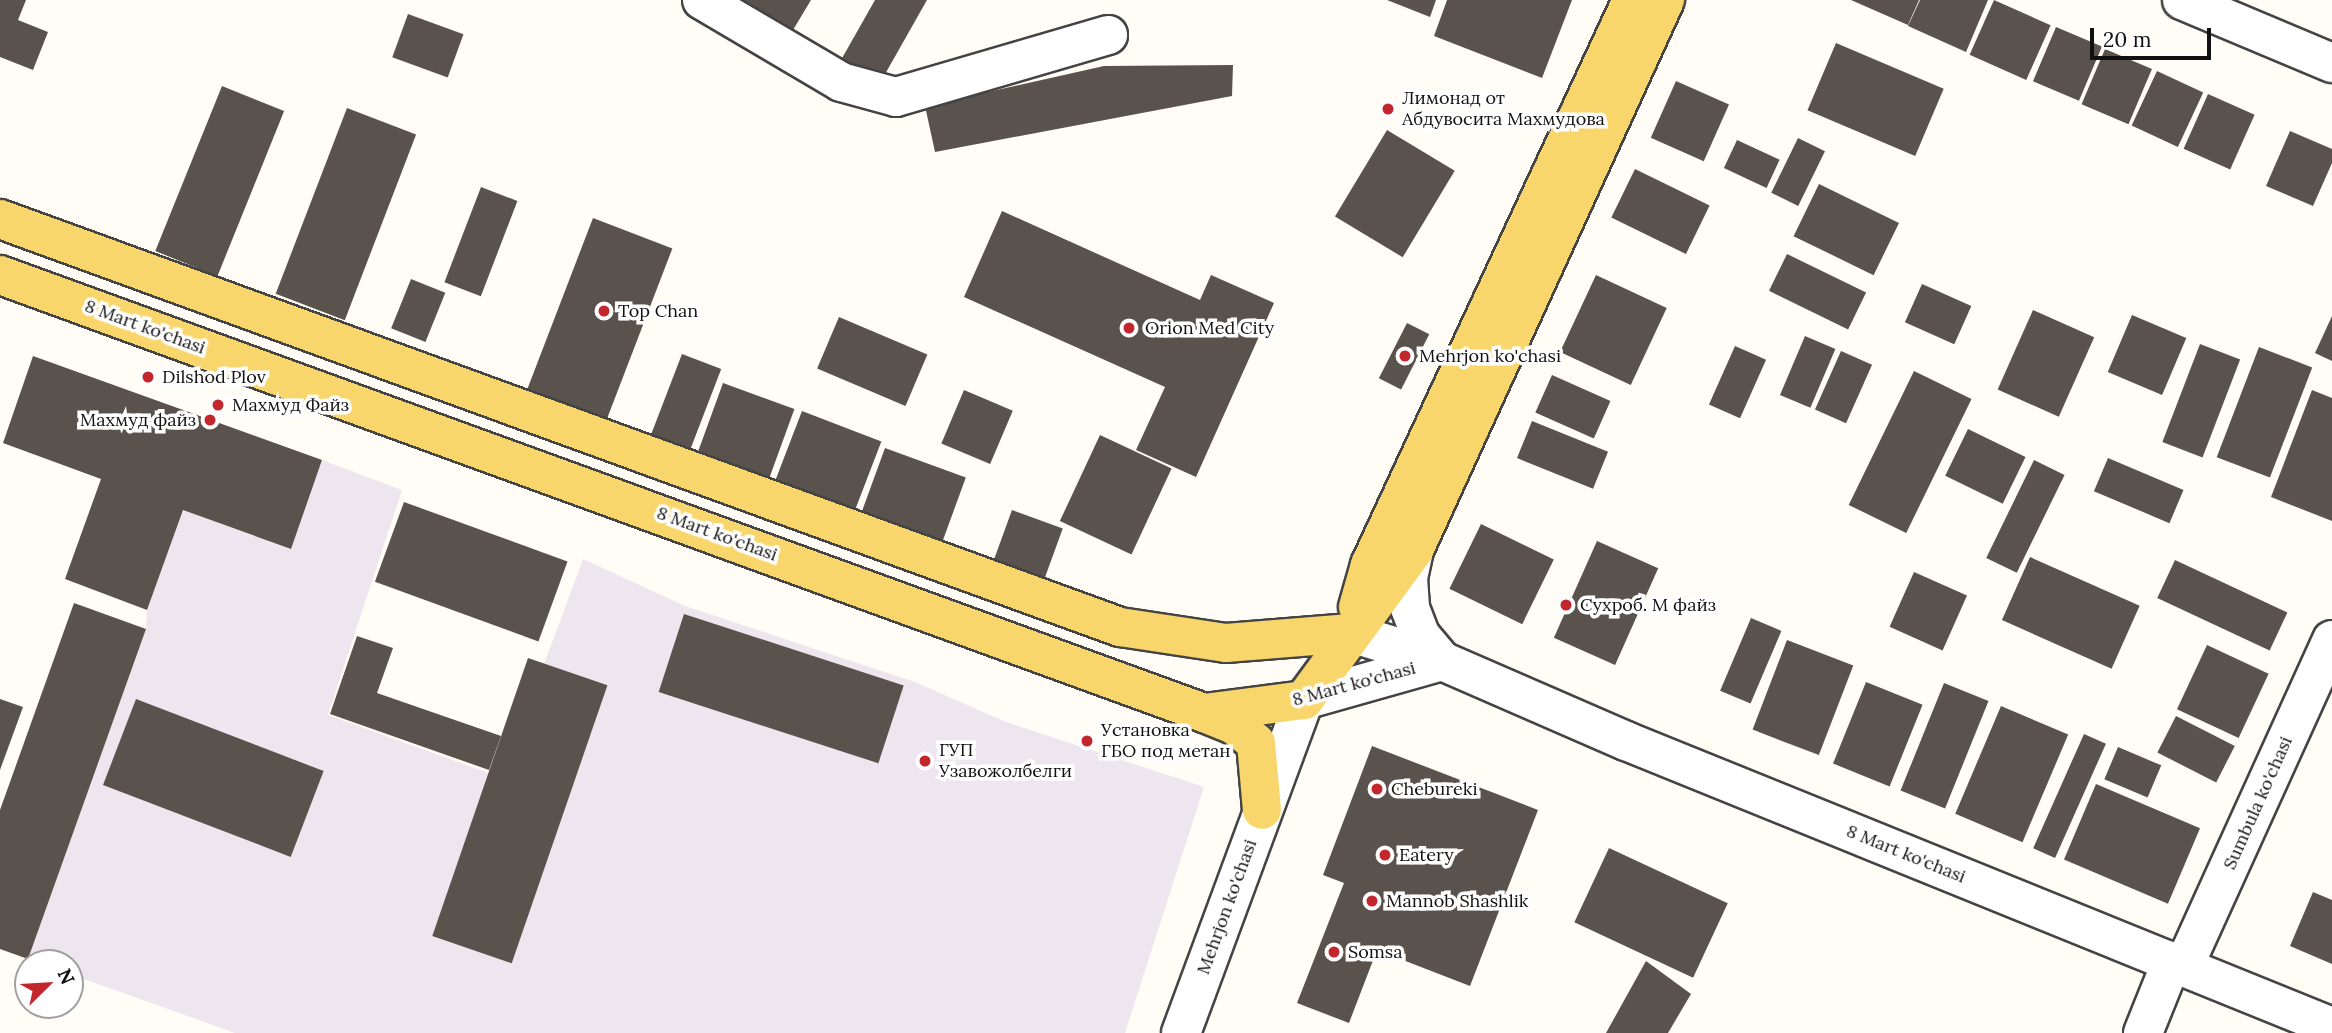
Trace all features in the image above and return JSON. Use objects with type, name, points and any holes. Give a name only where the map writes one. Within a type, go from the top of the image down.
[{"type":"main road","name":"Mehrjon ko'chasi","points":[[1351,633],[1370,565],[1632,0]]},
{"type":"main road","name":"Mehrjon ko'chasi","points":[[1304,700],[1414,550],[1665,0]]},
{"type":"main road","name":"8 Mart ko'chasi","points":[[0,219],[1120,627],[1226,643],[1351,633]]},
{"type":"main road","name":"8 Mart ko'chasi","points":[[0,275],[1204,713],[1304,700]]},
{"type":"main road","points":[[1204,713],[1234,724],[1256,743],[1262,810]]},
{"type":"street","points":[[702,0],[841,82],[896,97],[1108,35]]},
{"type":"street","points":[[2182,0],[2332,63]]},
{"type":"street","points":[[1414,550],[1408,578],[1410,608],[1421,636],[1442,661]]},
{"type":"street","name":"8 Mart ko'chasi","points":[[1351,633],[1442,661],[2332,1027]]},
{"type":"street","name":"Sumbula ko'chasi","points":[[2143,1033],[2332,640]]},
{"type":"street","name":"8 Mart ko'chasi","points":[[1304,700],[1442,661]]},
{"type":"street","name":"Mehrjon ko'chasi","points":[[1181,1033],[1304,700]]},
{"type":"shaded area","points":[[322,460],[402,490],[328,715],[502,778],[583,559],[685,606],[915,682],[1006,722],[1204,787],[1125,1033],[235,1033],[84,979],[84,949],[32,949],[146,629],[147,610],[183,510],[290,549]]},
{"type":"building","points":[[0,0],[26,0],[18,20],[48,32],[33,70],[0,57]]},
{"type":"building","points":[[721,0],[811,0],[787,40]]},
{"type":"building","points":[[875,0],[927,0],[880,83],[841,60]]},
{"type":"building","points":[[1387,0],[1436,0],[1430,17]]},
{"type":"building","points":[[1447,0],[1572,0],[1542,78],[1434,36]]},
{"type":"building","points":[[1851,0],[1919,0],[1908,25]]},
{"type":"building","points":[[1920,0],[1988,0],[1966,52],[1908,26]]},
{"type":"building","points":[[1994,0],[2051,25],[2026,80],[1970,55]]},
{"type":"building","points":[[408,14],[463,34],[448,77],[392,57]]},
{"type":"building","points":[[2056,27],[2102,47],[2079,101],[2033,81]]},
{"type":"building","points":[[1836,43],[1944,89],[1915,156],[1807,110]]},
{"type":"building","points":[[2105,49],[2152,69],[2129,124],[2082,104]]},
{"type":"building","points":[[1233,65],[1232,96],[935,152],[925,106],[1104,66]]},
{"type":"building","points":[[2157,71],[2203,93],[2178,147],[2132,125]]},
{"type":"building","points":[[1676,81],[1729,105],[1704,161],[1651,138]]},
{"type":"building","points":[[222,86],[284,111],[217,276],[155,251]]},
{"type":"building","points":[[2208,94],[2255,115],[2230,170],[2184,149]]},
{"type":"building","points":[[347,108],[416,135],[345,320],[276,294]]},
{"type":"building","points":[[1387,130],[1455,171],[1403,257],[1335,217]]},
{"type":"building","points":[[2290,131],[2332,149],[2332,163],[2313,206],[2266,186]]},
{"type":"building","points":[[1798,138],[1825,151],[1798,206],[1771,193]]},
{"type":"building","points":[[1737,140],[1780,160],[1766,188],[1724,168]]},
{"type":"building","points":[[1635,169],[1710,205],[1686,254],[1611,218]]},
{"type":"building","points":[[1819,184],[1899,223],[1874,275],[1794,236]]},
{"type":"building","points":[[481,187],[517,201],[481,296],[444,282]]},
{"type":"building","points":[[1002,211],[1200,300],[1211,275],[1274,303],[1196,477],[1136,450],[1165,387],[964,297]]},
{"type":"building","points":[[593,218],[672,248],[606,420],[527,390]]},
{"type":"building","points":[[1787,254],[1866,293],[1848,329],[1769,291]]},
{"type":"building","points":[[1596,275],[1667,308],[1631,385],[1560,352]]},
{"type":"building","points":[[411,279],[445,293],[425,342],[391,328]]},
{"type":"building","points":[[1922,284],[1971,306],[1954,344],[1905,322]]},
{"type":"building","points":[[2033,310],[2094,337],[2059,417],[1998,389]]},
{"type":"building","points":[[2132,315],[2186,338],[2162,395],[2108,372]]},
{"type":"building","points":[[2332,316],[2332,361],[2315,353]]},
{"type":"building","points":[[839,317],[927,355],[905,406],[817,369]]},
{"type":"building","name":"Mehrjon ko'chasi","points":[[1407,323],[1429,334],[1401,390],[1379,378]]},
{"type":"building","points":[[1805,336],[1835,349],[1810,408],[1780,395]]},
{"type":"building","points":[[2200,344],[2240,359],[2203,457],[2162,442]]},
{"type":"building","points":[[1735,346],[1766,360],[1740,418],[1709,404]]},
{"type":"building","points":[[2259,347],[2312,367],[2270,478],[2217,457]]},
{"type":"building","points":[[1841,351],[1872,365],[1846,423],[1815,409]]},
{"type":"building","points":[[682,354],[721,369],[688,456],[649,441]]},
{"type":"building","points":[[33,356],[322,460],[291,549],[183,510],[147,610],[65,579],[101,479],[3,443]]},
{"type":"building","points":[[1914,371],[1972,399],[1906,533],[1849,505]]},
{"type":"building","points":[[1552,375],[1610,401],[1594,438],[1535,412]]},
{"type":"building","points":[[723,383],[794,409],[767,484],[696,458]]},
{"type":"building","points":[[964,390],[1013,411],[990,464],[941,443]]},
{"type":"building","points":[[2312,390],[2332,398],[2332,521],[2271,497]]},
{"type":"building","points":[[802,411],[881,441],[853,515],[774,485]]},
{"type":"building","points":[[1532,421],[1608,452],[1593,489],[1517,458]]},
{"type":"building","points":[[1968,429],[2026,457],[2003,504],[1945,476]]},
{"type":"building","points":[[1100,435],[1172,468],[1131,554],[1060,521]]},
{"type":"building","points":[[885,448],[966,477],[941,545],[860,516]]},
{"type":"building","points":[[2108,458],[2183,490],[2169,523],[2094,491]]},
{"type":"building","points":[[2034,460],[2065,475],[2017,573],[1986,558]]},
{"type":"building","points":[[404,502],[568,562],[538,641],[375,582]]},
{"type":"building","points":[[1012,510],[1063,528],[1044,580],[993,562]]},
{"type":"building","points":[[1481,524],[1554,560],[1522,624],[1449,589]]},
{"type":"building","points":[[1597,541],[1658,568],[1615,665],[1554,638]]},
{"type":"building","points":[[2030,557],[2140,606],[2112,669],[2002,620]]},
{"type":"building","points":[[2175,560],[2287,612],[2270,650],[2157,598]]},
{"type":"building","points":[[1914,572],[1967,596],[1943,650],[1890,627]]},
{"type":"building","points":[[74,603],[146,629],[32,949],[14,949],[14,954],[0,949],[0,810]]},
{"type":"building","points":[[684,614],[904,685],[878,763],[659,692]]},
{"type":"building","points":[[1751,618],[1781,631],[1751,704],[1720,691]]},
{"type":"building","points":[[357,636],[393,648],[377,693],[501,736],[489,770],[330,714]]},
{"type":"building","points":[[1787,640],[1853,665],[1819,755],[1753,730]]},
{"type":"building","points":[[2207,645],[2269,674],[2239,738],[2177,709]]},
{"type":"building","points":[[528,658],[607,685],[512,963],[432,936]]},
{"type":"building","points":[[1866,682],[1923,705],[1890,786],[1833,764]]},
{"type":"building","points":[[1944,683],[1989,701],[1945,809],[1901,791]]},
{"type":"building","points":[[0,699],[23,707],[0,770]]},
{"type":"building","points":[[136,699],[324,771],[291,857],[103,785]]},
{"type":"building","points":[[2001,706],[2068,735],[2022,842],[1955,814]]},
{"type":"building","points":[[2176,716],[2235,746],[2216,782],[2157,753]]},
{"type":"building","points":[[2084,734],[2106,744],[2055,858],[2033,848]]},
{"type":"building","points":[[1372,746],[1538,810],[1470,986],[1377,950],[1349,1023],[1297,1003],[1344,883],[1323,875]]},
{"type":"building","points":[[2118,747],[2161,765],[2148,798],[2104,779]]},
{"type":"building","points":[[2096,784],[2200,828],[2168,904],[2064,859]]},
{"type":"building","points":[[1609,848],[1728,903],[1693,978],[1574,922]]},
{"type":"building","points":[[2313,892],[2332,900],[2332,964],[2290,946]]},
{"type":"building","points":[[1646,961],[1691,994],[1668,1033],[1606,1033]]},
{"type":"place","name":"Лимонад от Абдувосита Махмудова","points":[[1388,109]]},
{"type":"place","name":"Top Chan","points":[[604,311]]},
{"type":"place","name":"Orion Med City","points":[[1129,328]]},
{"type":"place","name":"Mehrjon ko'chasi","points":[[1405,356]]},
{"type":"place","name":"Dilshod Plov","points":[[148,377]]},
{"type":"place","name":"Махмуд Файз","points":[[218,405]]},
{"type":"place","name":"Махмуд файз","points":[[210,420]]},
{"type":"place","name":"Сухроб. М файз","points":[[1566,605]]},
{"type":"place","name":"Установка ГБО под метан","points":[[1087,741]]},
{"type":"place","name":"ГУП Узавожолбелги","points":[[925,761]]},
{"type":"place","name":"Chebureki","points":[[1377,789]]},
{"type":"place","name":"Eatery","points":[[1385,855]]},
{"type":"place","name":"Mannob Shashlik","points":[[1372,901]]},
{"type":"place","name":"Somsa","points":[[1334,952]]}]
